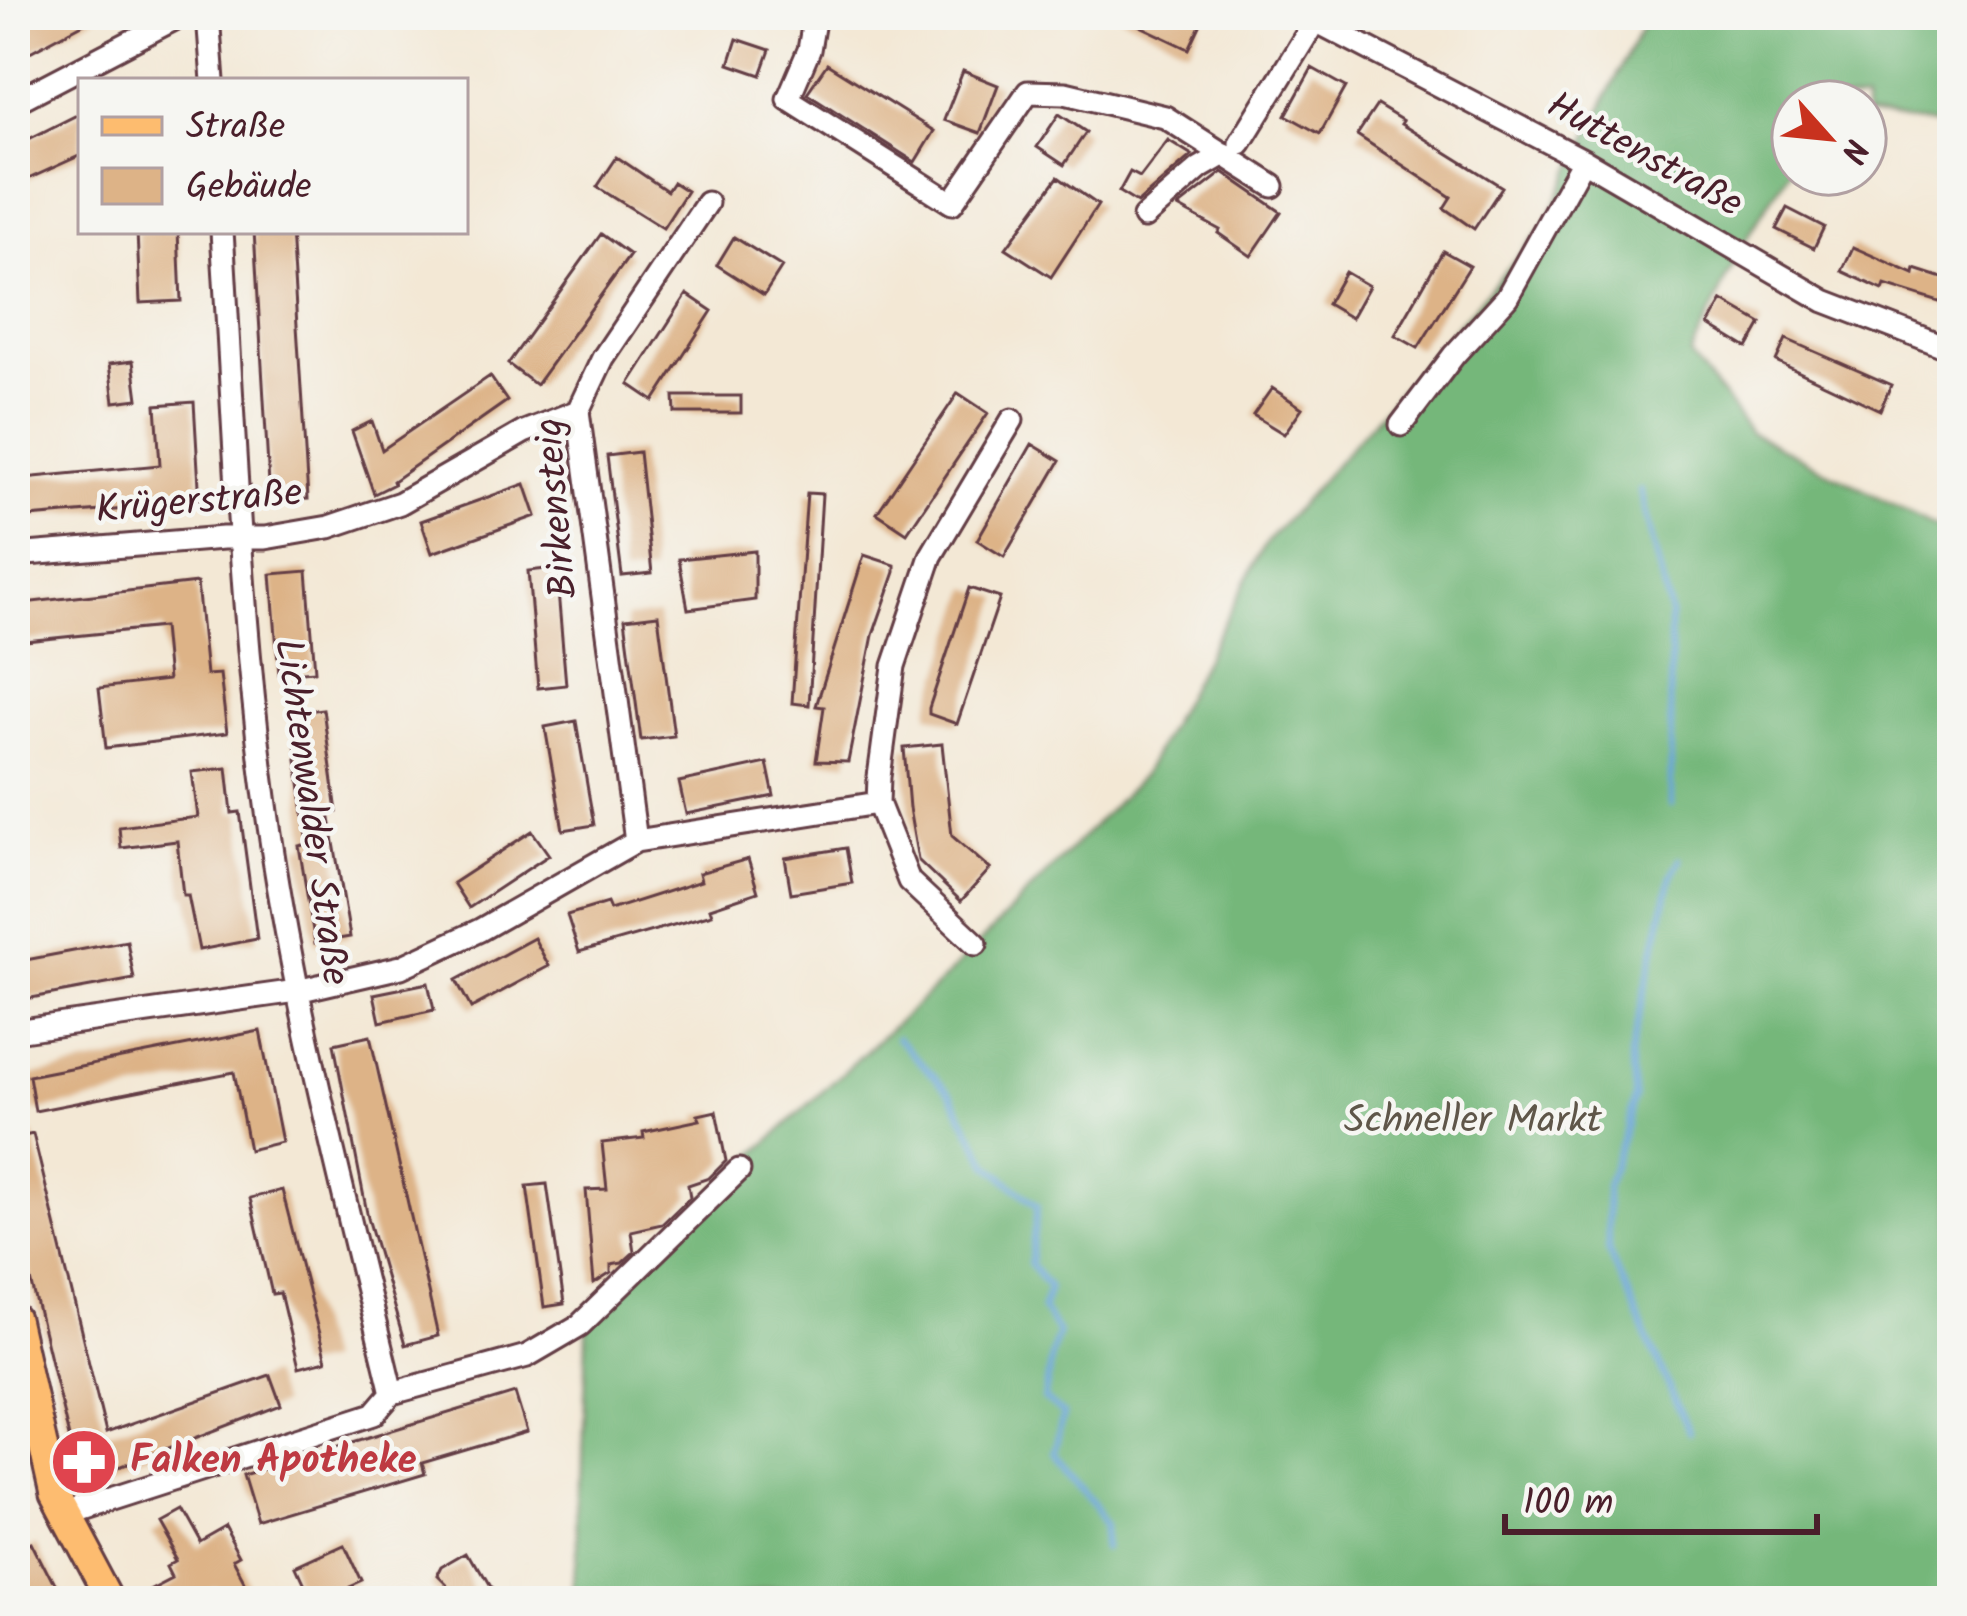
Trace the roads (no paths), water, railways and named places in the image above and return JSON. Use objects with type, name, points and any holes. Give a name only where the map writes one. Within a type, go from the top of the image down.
[{"type":"main road","points":[[15,1319],[54,1494],[111,1601]]},
{"type":"street","points":[[15,102],[182,15]]},
{"type":"street","points":[[208,15],[213,78]]},
{"type":"street","points":[[814,15],[809,50],[788,99],[952,202],[1028,92],[1065,93],[1165,117],[1232,148],[1273,186]]},
{"type":"street","points":[[1144,217],[1200,168],[1232,148],[1309,18]]},
{"type":"street","name":"Huttenstraße","points":[[1309,18],[1583,160],[1825,301],[1952,350]]},
{"type":"street","points":[[1402,425],[1454,355],[1507,297],[1583,160]]},
{"type":"street","name":"Birkensteig","points":[[636,841],[578,411],[602,358],[706,203]]},
{"type":"street","name":"Lichtenwalder Straße","points":[[222,234],[254,702],[297,991],[392,1393]]},
{"type":"street","name":"Krügerstraße","points":[[15,555],[304,533],[373,514],[440,482],[524,432],[578,411]]},
{"type":"street","points":[[976,944],[910,881],[878,803],[894,666],[931,556],[1012,420]]},
{"type":"street","points":[[15,1030],[297,991],[401,967],[480,930],[636,841],[878,803]]},
{"type":"street","points":[[64,1514],[374,1414],[392,1393],[526,1356],[580,1325],[740,1170]]},
{"type":"waterway","points":[[1640,491],[1670,615],[1671,805]]},
{"type":"waterway","points":[[1680,859],[1671,875],[1631,1055],[1636,1098],[1607,1186],[1608,1250],[1689,1432]]},
{"type":"waterway","points":[[897,1038],[951,1093],[989,1165],[1037,1206],[1030,1265],[1049,1287],[1042,1309],[1058,1333],[1044,1399],[1063,1415],[1054,1453],[1114,1523],[1114,1545]]},
{"type":"place","name":"Falken Apotheke","points":[[84,1462]]},
{"type":"park label","name":"Schneller Markt","points":[[1473,1122]]}]
